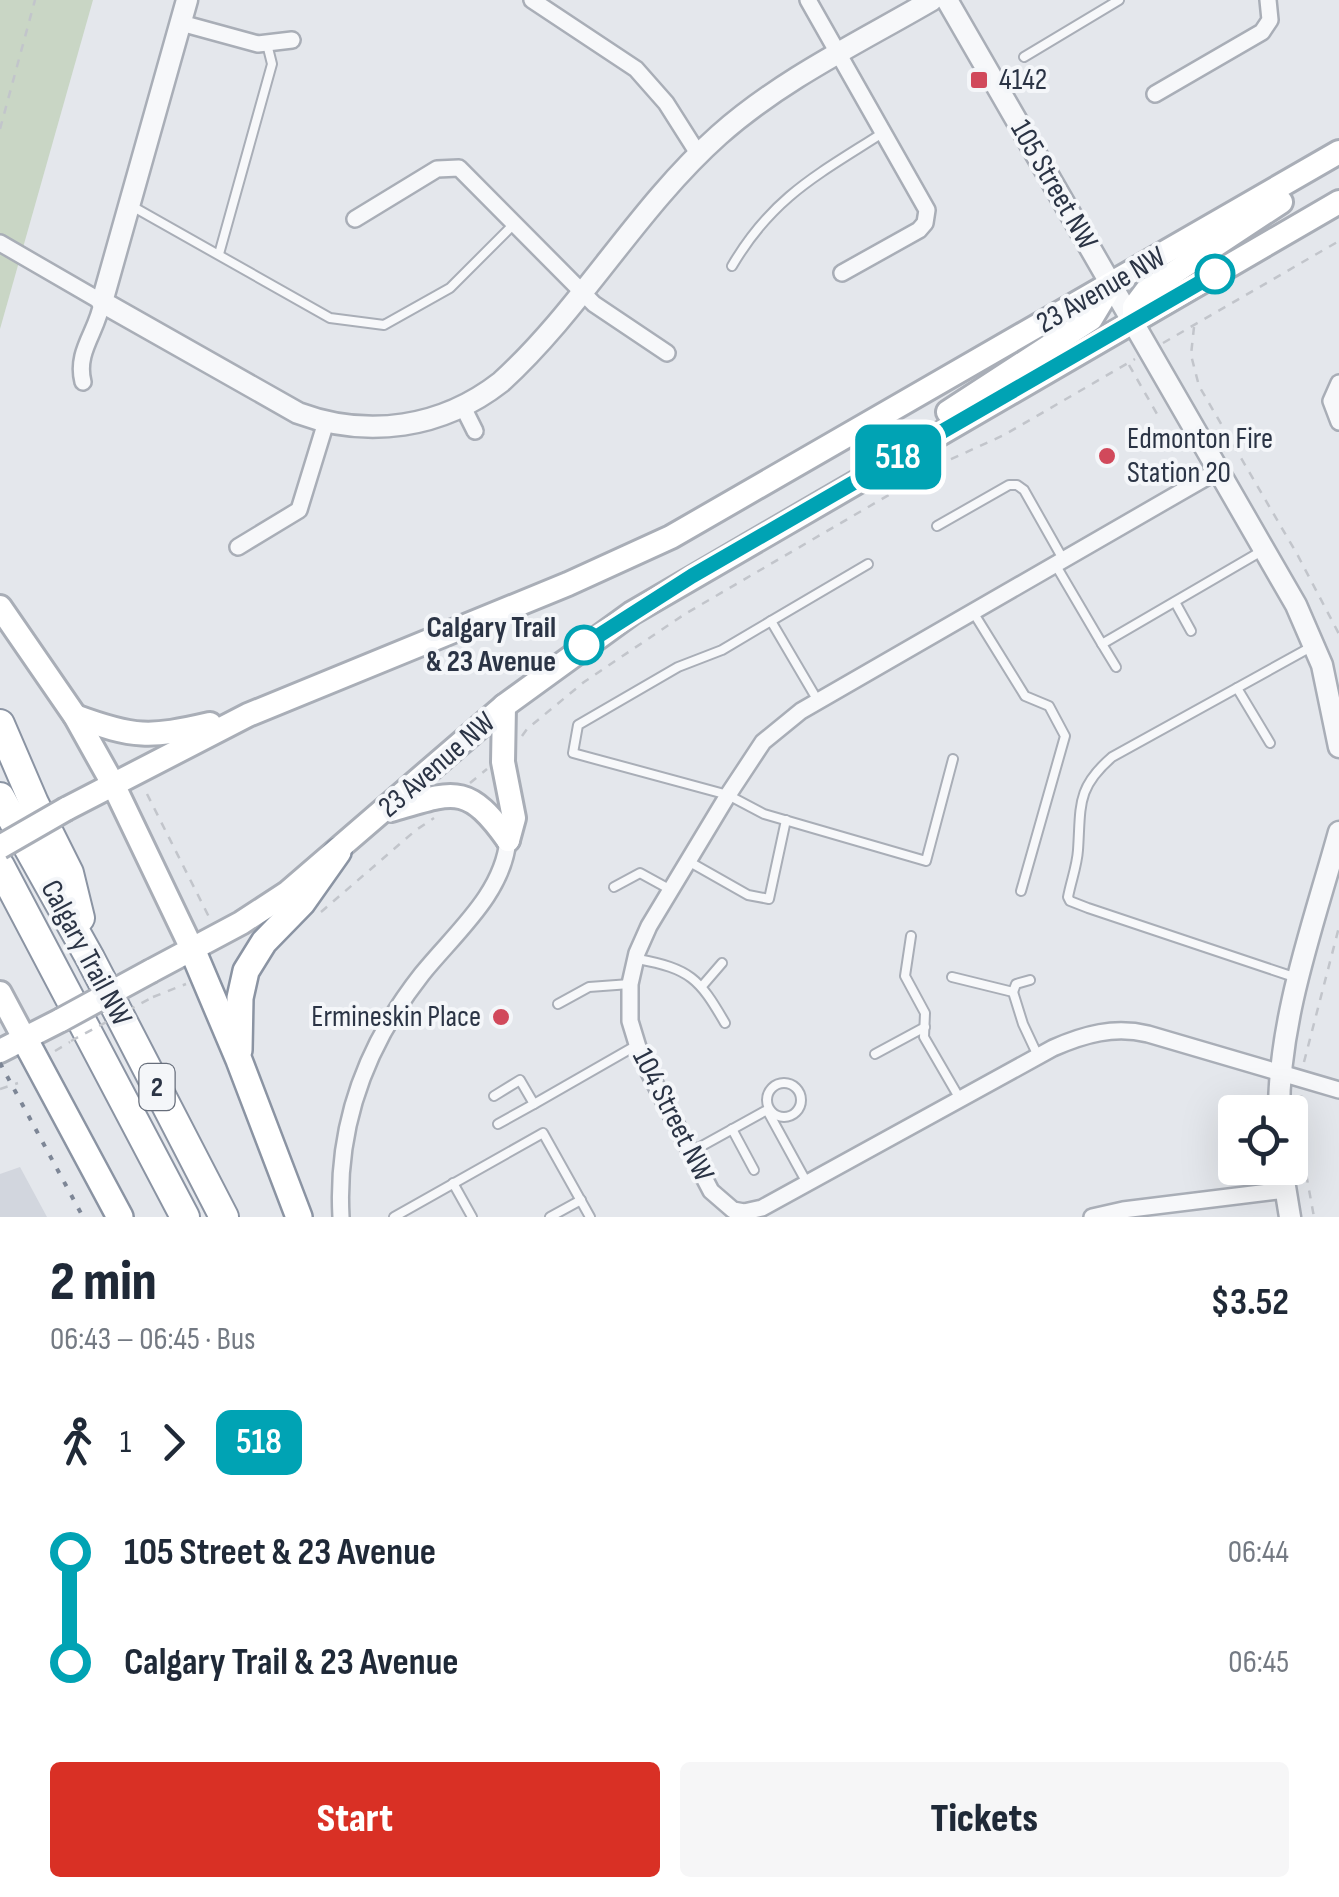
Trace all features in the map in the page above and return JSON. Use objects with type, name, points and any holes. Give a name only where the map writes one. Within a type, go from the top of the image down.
[{"type":"highway","points":[[0,724],[69,873],[90,958]]},
{"type":"highway","name":"Calgary Trail NW","points":[[0,797],[90,958],[224,1217]]},
{"type":"highway","points":[[239,1060],[240,998],[246,971],[264,942],[302,902],[338,852]]},
{"type":"highway","name":"2","points":[[0,866],[185,1217]]},
{"type":"highway","points":[[192,949],[299,1217]]},
{"type":"highway","points":[[9,1047],[120,1217]]},
{"type":"main road","name":"23 Avenue NW","points":[[0,846],[248,715],[568,584],[670,537],[1339,155]]},
{"type":"main road","points":[[1134,321],[1134,307],[1146,290],[1313,182],[1339,155]]},
{"type":"main road","name":"23 Avenue NW","points":[[9,1047],[66,1030],[150,972],[263,910],[338,852],[504,706],[632,612],[1339,202]]},
{"type":"main road","points":[[875,470],[930,423],[1092,320],[1112,284]]},
{"type":"main road","points":[[0,606],[76,716],[192,949]]},
{"type":"main road","points":[[504,706],[503,762],[514,818],[508,840]]},
{"type":"main road","points":[[76,716],[122,733],[144,734],[171,733],[248,715]]},
{"type":"main road","points":[[383,813],[444,796],[465,797],[481,805],[508,840]]},
{"type":"main road","points":[[0,992],[9,1047]]},
{"type":"street","points":[[83,382],[80,360],[99,320],[187,0]]},
{"type":"street","points":[[808,0],[924,204],[926,218],[919,230],[842,273]]},
{"type":"street","points":[[0,243],[298,412],[326,422],[360,427],[401,426],[463,407],[510,374],[698,155],[760,102],[932,0]]},
{"type":"street","name":"105 Street NW","points":[[947,0],[1264,549],[1314,645],[1336,710],[1339,748]]},
{"type":"street","points":[[1154,94],[1262,32],[1270,20],[1268,0]]},
{"type":"street","points":[[539,2],[636,69],[666,104],[698,155]]},
{"type":"street","points":[[181,24],[267,44],[292,40]]},
{"type":"street","points":[[356,218],[437,168],[463,170],[582,293],[667,354]]},
{"type":"street","points":[[1336,389],[1332,409],[1339,422]]},
{"type":"street","points":[[463,407],[475,431]]},
{"type":"street","points":[[238,547],[299,510],[326,422]]},
{"type":"street","name":"104 Street NW","points":[[807,1184],[754,1211],[733,1210],[711,1190],[637,1045],[630,1021],[635,959],[649,926],[728,795],[774,730],[1219,470]]},
{"type":"street","points":[[1279,1095],[1280,1073],[1299,979],[1339,832]]},
{"type":"street","points":[[341,1217],[344,1138],[366,1066],[405,996],[498,878],[508,840]]},
{"type":"street","points":[[807,1184],[1038,1056],[1079,1038],[1121,1030],[1148,1034],[1339,1090]]},
{"type":"street","points":[[1284,1185],[1290,1217]]},
{"type":"street","points":[[1092,1217],[1285,1190]]},
{"type":"lane","points":[[1024,57],[1119,0]]},
{"type":"lane","points":[[220,254],[272,64],[267,44]]},
{"type":"lane","points":[[732,266],[773,208],[810,178],[884,132]]},
{"type":"lane","points":[[130,206],[330,318],[384,325],[450,288],[514,224]]},
{"type":"lane","points":[[937,526],[1009,485],[1024,490],[1116,667]]},
{"type":"lane","points":[[1102,644],[1264,549]]},
{"type":"lane","points":[[868,564],[722,650],[678,667],[578,725],[573,753],[728,795],[764,814],[926,860],[953,759]]},
{"type":"lane","points":[[1175,602],[1192,630]]},
{"type":"lane","points":[[974,612],[1025,696],[1049,706],[1065,736],[1021,891]]},
{"type":"lane","points":[[770,622],[818,702]]},
{"type":"lane","points":[[1299,979],[1088,908],[1068,897],[1078,855],[1083,792],[1099,769],[1112,757],[1314,645]]},
{"type":"lane","points":[[1237,688],[1270,742]]},
{"type":"lane","points":[[688,861],[748,894],[769,900],[786,820]]},
{"type":"lane","points":[[614,887],[640,874],[671,890]]},
{"type":"lane","points":[[911,936],[905,976],[925,1013],[924,1037],[960,1099]]},
{"type":"lane","points":[[635,959],[666,964],[704,986],[725,1024]]},
{"type":"lane","points":[[704,986],[722,963]]},
{"type":"lane","points":[[952,977],[1013,992]]},
{"type":"lane","points":[[1030,980],[1016,984],[1013,992],[1038,1056]]},
{"type":"lane","points":[[558,1004],[588,988],[630,984]]},
{"type":"lane","points":[[875,1054],[924,1027]]},
{"type":"lane","points":[[498,1124],[637,1045]]},
{"type":"lane","points":[[494,1096],[520,1080],[534,1104]]},
{"type":"lane","points":[[768,1109],[782,1117],[792,1115],[800,1104],[798,1092],[784,1084],[774,1088],[768,1097],[768,1109],[807,1184]]},
{"type":"lane","points":[[690,1152],[768,1109]]},
{"type":"lane","points":[[732,1129],[754,1170]]},
{"type":"lane","points":[[394,1217],[543,1133],[590,1217]]},
{"type":"lane","points":[[452,1183],[472,1217]]},
{"type":"lane","points":[[550,1217],[581,1200]]},
{"type":"path","points":[[0,129],[35,0]]},
{"type":"path","points":[[1166,341],[1339,241]]},
{"type":"path","points":[[1194,326],[1190,355],[1199,386],[1339,634]]},
{"type":"path","points":[[465,797],[470,782],[490,766],[514,758],[527,729],[557,703],[685,614],[947,460],[1004,435],[1129,363],[1158,414]]},
{"type":"path","points":[[146,794],[212,923]]},
{"type":"path","points":[[314,918],[422,825],[438,817]]},
{"type":"path","points":[[1302,1065],[1339,927]]},
{"type":"path","points":[[50,1056],[66,1030],[188,983]]},
{"type":"path","points":[[0,1090],[18,1084]]},
{"type":"path","points":[[1308,1184],[1314,1217]]},
{"type":"shaded area","points":[[20,1167],[47,1217],[0,1217],[0,1174]]},
{"type":"green space","points":[[0,0],[93,0],[0,329]]},
{"type":"railway","points":[[0,1063],[83,1217]]},
{"type":"bus line","name":"518","points":[[584,645],[692,576],[1215,274]]},
{"type":"place","name":"4142","points":[[979,80]]},
{"type":"place","name":"Edmonton Fire Station 20","points":[[1107,456]]},
{"type":"place","name":"Calgary Trail & 23 Avenue","points":[[584,645]]},
{"type":"place","name":"Ermineskin Place","points":[[501,1017]]}]
